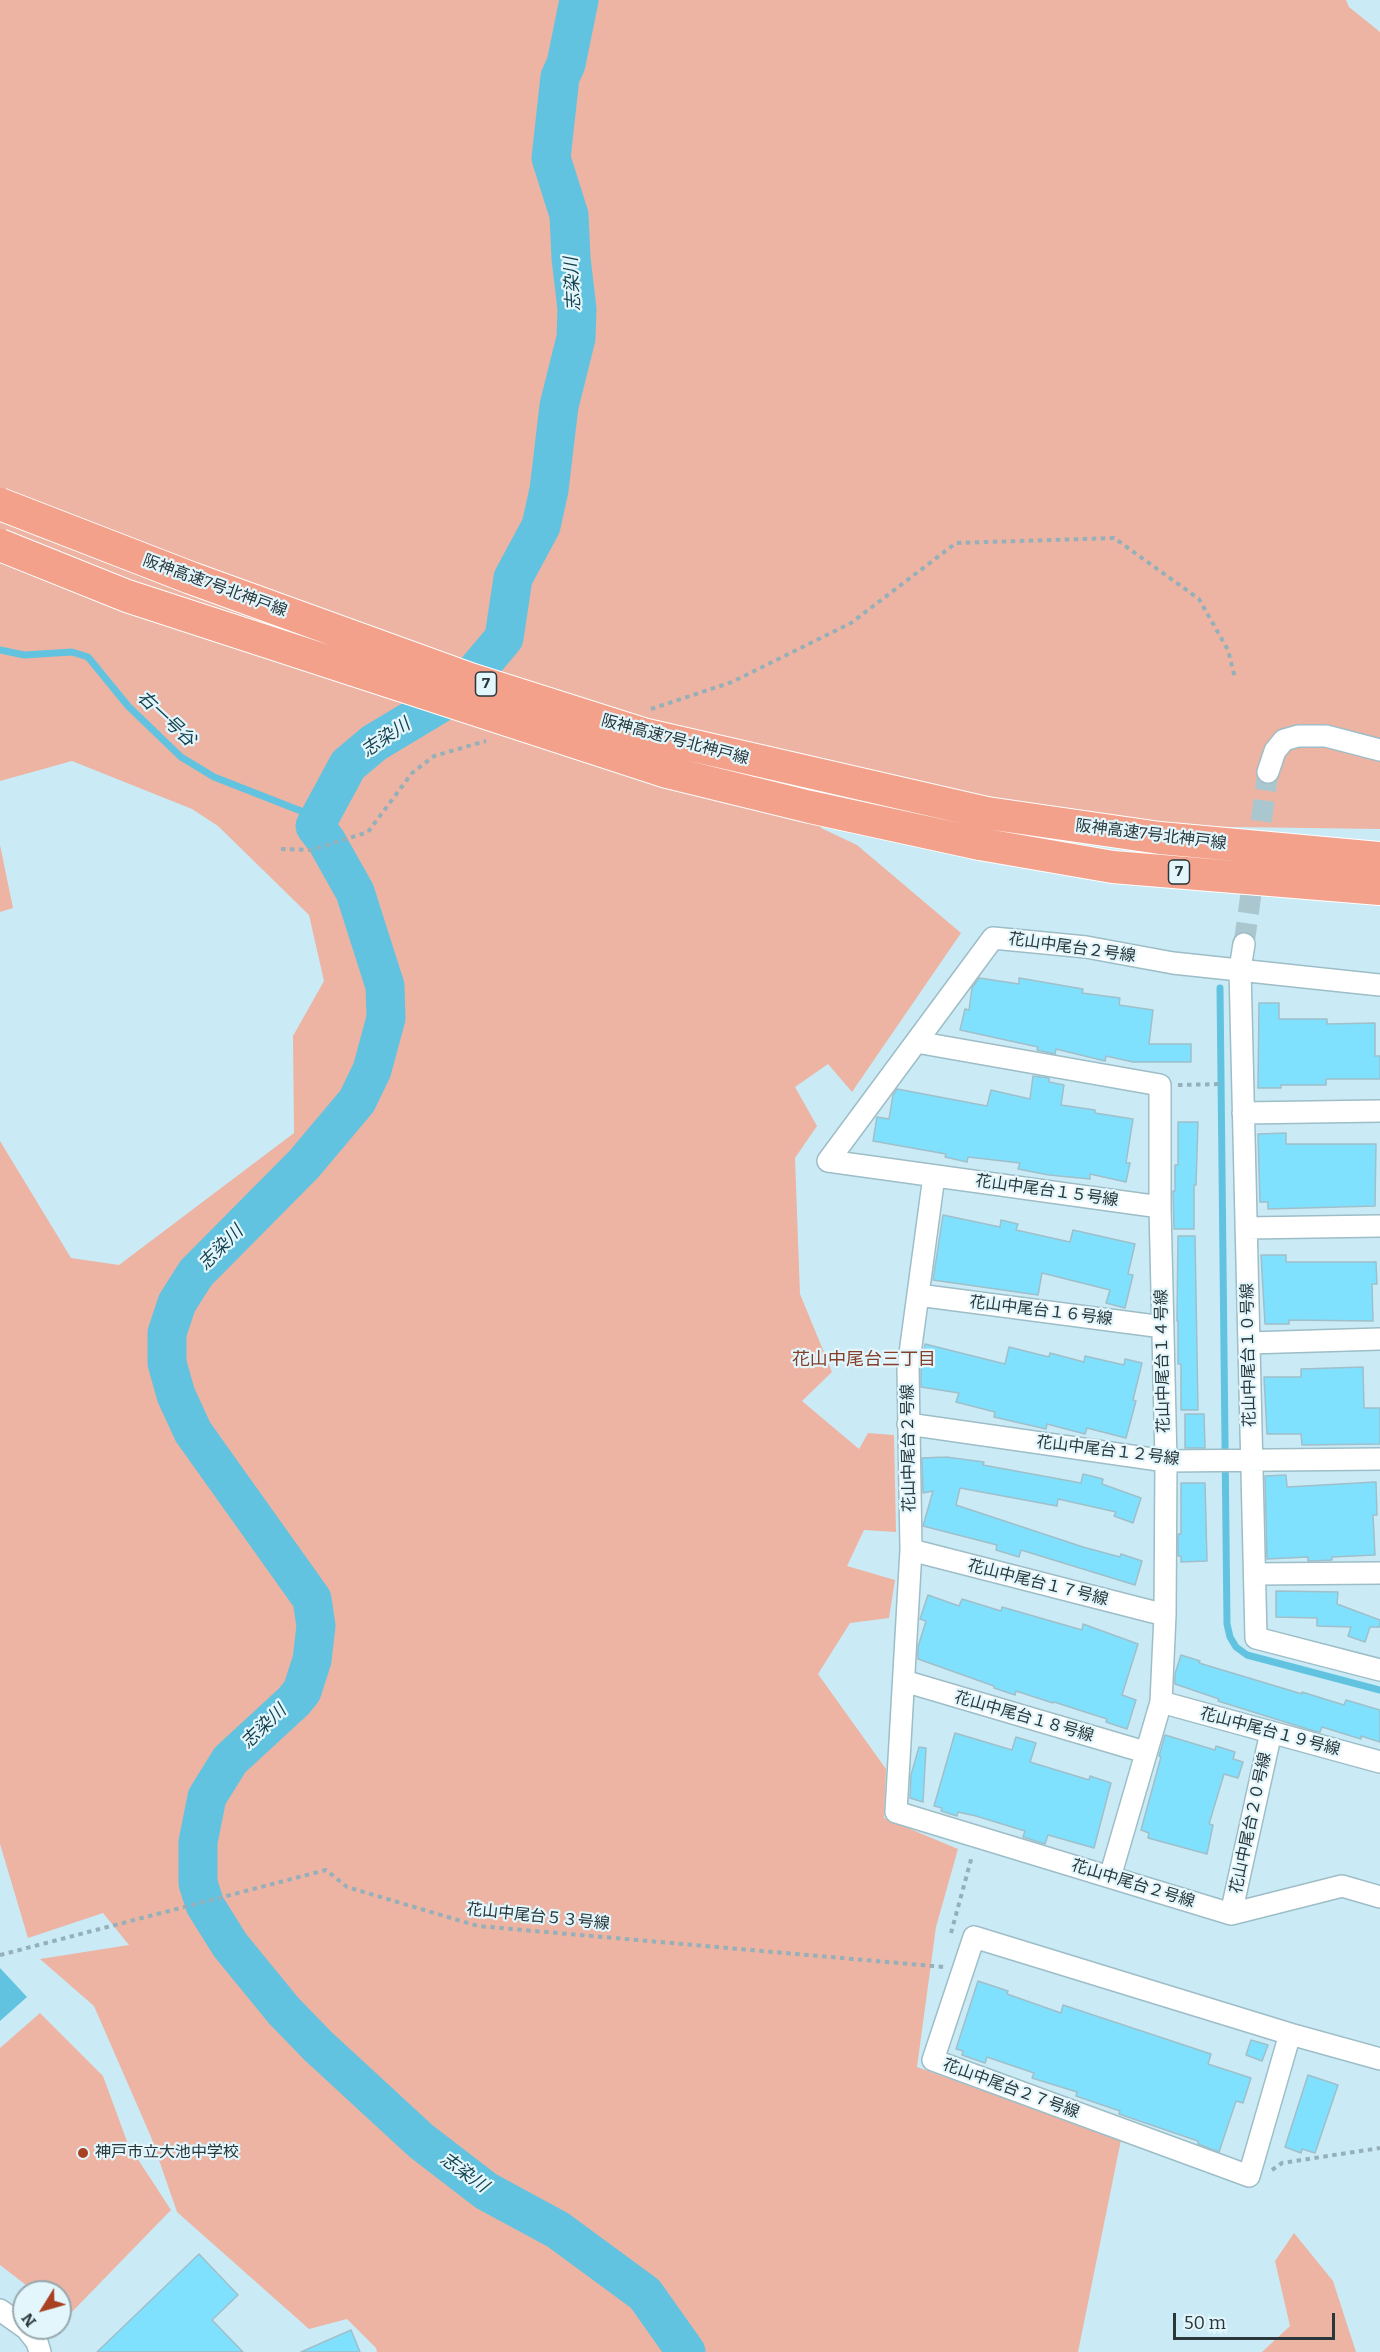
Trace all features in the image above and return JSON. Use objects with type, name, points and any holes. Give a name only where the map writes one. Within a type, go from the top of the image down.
[{"type":"highway","name":"阪神高速7号北神戸線","points":[[0,504],[191,578],[470,679],[643,734],[987,813],[1160,838],[1380,858]]},
{"type":"highway","name":"阪神高速7号北神戸線","points":[[2,547],[127,596],[667,772],[810,807],[980,844],[1113,867],[1380,889]]},
{"type":"street","points":[[1268,772],[1279,745],[1284,740],[1298,736],[1326,736],[1380,750]]},
{"type":"street","name":"花山中尾台２号線","points":[[1231,1914],[896,1812],[911,1550],[908,1368],[934,1176],[828,1161],[993,938],[1086,947],[1173,963],[1380,985]]},
{"type":"street","name":"花山中尾台１０号線","points":[[1244,944],[1240,969],[1249,1343],[1247,1461],[1255,1574],[1256,1638],[1380,1670]]},
{"type":"street","name":"花山中尾台１４号線","points":[[916,1042],[1160,1085],[1160,1207],[1166,1461],[1165,1615],[1161,1702],[1110,1877]]},
{"type":"street","points":[[1244,1113],[1380,1111]]},
{"type":"street","name":"花山中尾台１５号線","points":[[934,1176],[1160,1207]]},
{"type":"street","points":[[1246,1228],[1380,1226]]},
{"type":"street","name":"花山中尾台１６号線","points":[[918,1295],[1163,1327]]},
{"type":"street","points":[[1249,1343],[1380,1339]]},
{"type":"street","name":"花山中尾台１２号線","points":[[908,1424],[1166,1461],[1380,1460]]},
{"type":"street","name":"花山中尾台１７号線","points":[[911,1550],[1165,1615]]},
{"type":"street","points":[[1255,1574],[1380,1572]]},
{"type":"street","name":"花山中尾台１８号線","points":[[904,1681],[1145,1752]]},
{"type":"street","name":"花山中尾台１９号線","points":[[1161,1702],[1380,1762]]},
{"type":"street","name":"花山中尾台２０号線","points":[[1231,1914],[1270,1732]]},
{"type":"street","points":[[1231,1914],[1342,1886],[1380,1897]]},
{"type":"street","name":"花山中尾台２７号線","points":[[1249,2176],[933,2060],[952,1969],[974,1937],[1290,2034],[1380,2059]]},
{"type":"street","points":[[1249,2176],[1290,2034]]},
{"type":"street","points":[[0,2310],[12,2320]]},
{"type":"path","points":[[646,711],[732,682],[851,623],[956,543],[1114,538],[1199,599],[1228,650],[1235,678]]},
{"type":"path","points":[[281,849],[310,850],[368,832],[412,773],[434,756],[494,740]]},
{"type":"path","points":[[951,1934],[977,1835]]},
{"type":"path","name":"花山中尾台５３号線","points":[[0,1955],[326,1870],[347,1887],[478,1926],[952,1969]]},
{"type":"path","points":[[945,1956],[952,1969]]},
{"type":"path","points":[[1249,2176],[1258,2180],[1282,2163],[1380,2148]]},
{"type":"shaded area","points":[[0,0],[1346,0],[1349,7],[1380,32],[1380,829],[1090,825],[840,769],[821,828],[857,845],[961,933],[852,1092],[828,1064],[795,1087],[817,1126],[795,1158],[800,1294],[832,1372],[802,1401],[859,1449],[868,1433],[894,1435],[896,1532],[864,1530],[847,1566],[895,1580],[889,1618],[850,1623],[818,1674],[886,1769],[884,1818],[958,1849],[936,1927],[917,2067],[1121,2140],[1078,2352],[377,2352],[376,2348],[347,2319],[309,2329],[177,2212],[151,2137],[94,2006],[40,1959],[129,1945],[103,1913],[28,1938],[0,1844],[0,1141],[71,1258],[119,1265],[294,1133],[293,1036],[324,981],[309,915],[218,826],[192,809],[72,761],[0,781]]},
{"type":"shaded area","points":[[0,845],[13,908],[0,912]]},
{"type":"shaded area","points":[[40,2013],[103,2076],[128,2144],[171,2210],[72,2312],[72,2280],[19,2280],[0,2265],[0,2048]]},
{"type":"shaded area","points":[[1294,2233],[1333,2281],[1356,2352],[1262,2352],[1290,2326],[1275,2261]]},
{"type":"water","points":[[0,1968],[27,1997],[0,2021]]},
{"type":"building","points":[[979,978],[1019,984],[1019,978],[1083,989],[1082,993],[1120,998],[1119,1005],[1153,1010],[1149,1044],[1191,1044],[1191,1062],[1133,1062],[1106,1056],[1105,1061],[1056,1049],[1055,1054],[1037,1050],[1038,1047],[960,1030],[965,1009],[969,1010],[972,988]]},
{"type":"building","points":[[1259,1003],[1279,1003],[1279,1019],[1327,1019],[1327,1024],[1375,1023],[1375,1056],[1380,1056],[1380,1079],[1326,1079],[1326,1085],[1281,1085],[1281,1088],[1258,1088]]},
{"type":"building","points":[[1033,1076],[1049,1078],[1049,1082],[1064,1085],[1061,1105],[1133,1119],[1126,1163],[1130,1163],[1126,1182],[1090,1174],[1090,1179],[1049,1175],[1018,1169],[1020,1163],[968,1157],[967,1162],[945,1157],[946,1154],[873,1141],[877,1117],[889,1119],[893,1095],[897,1089],[987,1106],[991,1090],[1030,1099]]},
{"type":"building","points":[[1178,1122],[1198,1122],[1194,1229],[1174,1229],[1173,1191],[1175,1191],[1175,1165],[1178,1165]]},
{"type":"building","points":[[1286,1133],[1286,1144],[1376,1144],[1375,1206],[1268,1209],[1268,1202],[1260,1202],[1258,1134]]},
{"type":"building","points":[[943,1215],[1000,1227],[1001,1220],[1018,1224],[1016,1230],[1070,1242],[1073,1230],[1135,1244],[1128,1274],[1133,1275],[1125,1308],[1106,1303],[1110,1290],[1042,1273],[1038,1295],[933,1280]]},
{"type":"building","points":[[1178,1236],[1195,1236],[1198,1410],[1181,1410],[1181,1364],[1178,1364],[1177,1321]]},
{"type":"building","points":[[1261,1255],[1286,1255],[1286,1262],[1376,1262],[1377,1284],[1372,1284],[1373,1321],[1289,1320],[1289,1324],[1265,1324]]},
{"type":"building","points":[[925,1344],[1005,1364],[1009,1347],[1049,1357],[1050,1353],[1084,1362],[1085,1356],[1124,1365],[1125,1359],[1142,1363],[1133,1400],[1136,1401],[1126,1438],[1087,1428],[1085,1434],[1047,1424],[1046,1429],[994,1417],[995,1412],[956,1402],[959,1393],[921,1387]]},
{"type":"building","points":[[1363,1367],[1364,1408],[1380,1408],[1380,1444],[1302,1445],[1301,1434],[1267,1434],[1264,1377],[1301,1377],[1301,1369]]},
{"type":"building","points":[[1185,1414],[1204,1414],[1205,1448],[1185,1448]]},
{"type":"building","points":[[946,1457],[984,1462],[983,1465],[1081,1483],[1083,1474],[1103,1479],[1102,1484],[1141,1498],[1133,1523],[1114,1516],[1116,1512],[1058,1499],[1057,1506],[960,1488],[956,1505],[1083,1547],[1120,1557],[1121,1554],[1142,1561],[1135,1585],[1021,1550],[1019,1557],[996,1550],[997,1545],[923,1526],[933,1491],[923,1493],[922,1458]]},
{"type":"building","points":[[1286,1475],[1287,1487],[1376,1482],[1377,1515],[1373,1515],[1375,1555],[1332,1557],[1332,1560],[1311,1561],[1308,1561],[1308,1557],[1267,1559],[1265,1476]]},
{"type":"building","points":[[1181,1483],[1205,1483],[1207,1561],[1181,1562],[1181,1556],[1178,1556],[1178,1534],[1181,1534]]},
{"type":"building","points":[[1276,1591],[1338,1592],[1337,1604],[1380,1620],[1380,1627],[1370,1627],[1365,1642],[1348,1636],[1351,1627],[1317,1626],[1317,1618],[1276,1617]]},
{"type":"building","points":[[928,1595],[959,1606],[962,1599],[1001,1611],[1002,1607],[1082,1630],[1083,1624],[1138,1644],[1122,1695],[1136,1700],[1127,1729],[1106,1722],[1107,1719],[1054,1702],[1016,1691],[1015,1695],[994,1688],[994,1686],[918,1659],[918,1647],[926,1621],[920,1619]]},
{"type":"building","points":[[1181,1655],[1200,1661],[1199,1663],[1302,1694],[1302,1692],[1344,1705],[1346,1700],[1380,1710],[1380,1742],[1361,1736],[1361,1739],[1322,1727],[1320,1732],[1314,1731],[1218,1701],[1219,1699],[1175,1684],[1175,1674]]},
{"type":"building","points":[[955,1733],[1012,1750],[1016,1737],[1036,1743],[1030,1762],[1089,1780],[1090,1776],[1111,1783],[1094,1848],[1048,1835],[1045,1844],[1023,1837],[1025,1831],[958,1812],[957,1816],[934,1806]]},
{"type":"building","points":[[1165,1735],[1215,1750],[1216,1746],[1235,1752],[1233,1759],[1243,1762],[1238,1778],[1224,1774],[1209,1824],[1213,1825],[1207,1854],[1148,1838],[1149,1833],[1141,1830]]},
{"type":"building","points":[[919,1747],[926,1748],[923,1802],[910,1798],[911,1775]]},
{"type":"building","points":[[978,1981],[1061,2013],[1063,2005],[1211,2054],[1208,2064],[1251,2078],[1243,2103],[1236,2101],[1219,2152],[1198,2144],[1198,2141],[1119,2114],[1120,2111],[1076,2096],[1077,2092],[1032,2078],[1034,2073],[987,2057],[985,2063],[962,2055],[963,2051],[956,2049]]},
{"type":"building","points":[[1251,2040],[1268,2045],[1262,2061],[1246,2055]]},
{"type":"building","points":[[1308,2075],[1338,2085],[1315,2153],[1302,2149],[1301,2153],[1285,2147]]},
{"type":"building","points":[[199,2254],[238,2295],[212,2320],[243,2352],[97,2352]]},
{"type":"building","points":[[351,2330],[360,2352],[301,2352]]},
{"type":"waterway","name":"志染川","points":[[579,0],[566,64],[560,77],[551,158],[569,215],[577,309],[576,338],[559,406],[549,490],[541,526],[513,578],[504,638],[477,670],[439,704],[374,743],[348,765],[315,826],[327,842],[355,892],[385,986],[386,1018],[372,1070],[357,1101],[304,1164],[196,1273],[177,1303],[167,1333],[167,1363],[176,1395],[193,1432],[312,1599],[316,1626],[312,1660],[302,1691],[230,1760],[207,1797],[198,1842],[198,1883],[205,1905],[230,1945],[284,2011],[318,2046],[421,2141],[486,2191],[558,2230],[645,2294],[686,2352]]},
{"type":"waterway","name":"右一号谷","points":[[0,650],[24,655],[72,652],[88,657],[128,706],[181,757],[214,777],[301,811],[315,826]]},
{"type":"waterway","points":[[1220,988],[1227,1624],[1230,1637],[1236,1647],[1247,1655],[1380,1690]]},
{"type":"tunnel","points":[[1244,944],[1268,772]]},
{"type":"place","name":"神戸市立大池中学校","points":[[83,2153]]},
{"type":"district","name":"花山中尾台三丁目","points":[[864,1360]]}]
